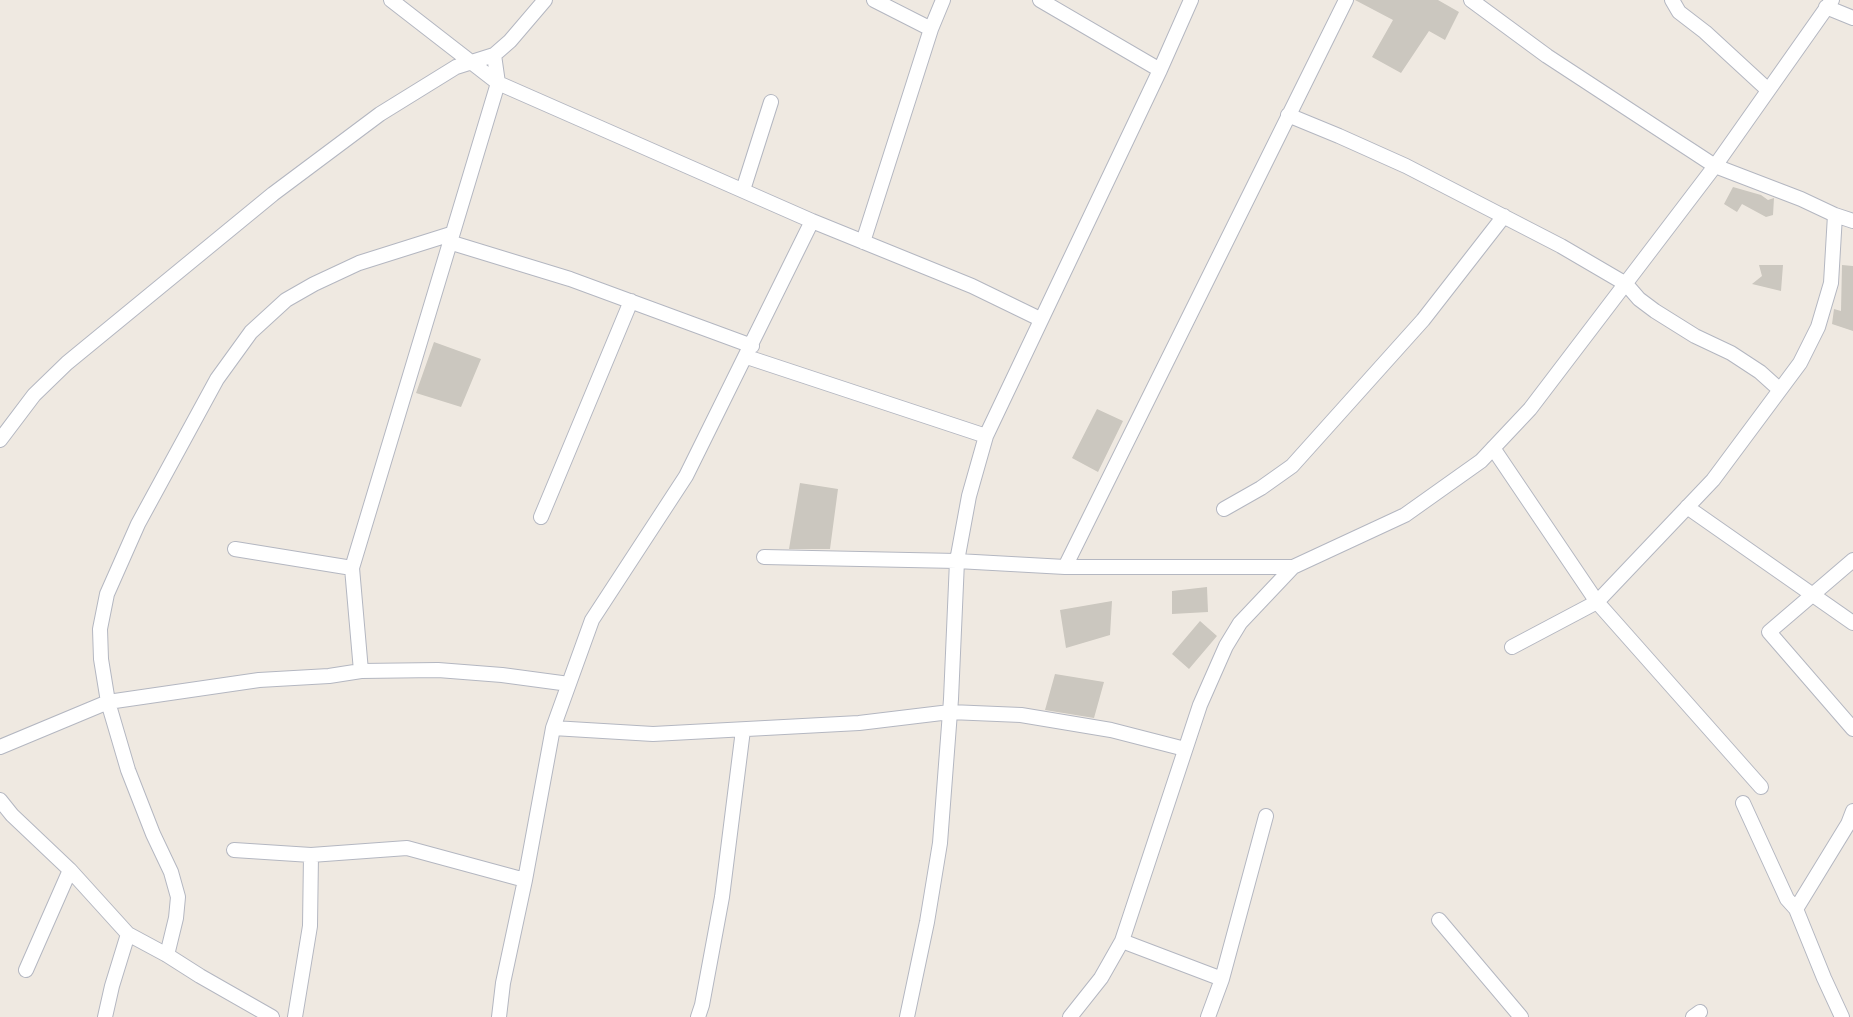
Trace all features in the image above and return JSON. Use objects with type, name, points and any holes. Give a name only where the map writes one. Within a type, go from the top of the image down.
[{"type":"street","points":[[391,0],[498,83],[812,221],[972,286],[1040,319]]},
{"type":"street","points":[[0,440],[34,395],[67,363],[273,194],[380,114],[456,67],[494,55],[510,41],[545,0]]},
{"type":"street","points":[[874,0],[931,29]]},
{"type":"street","points":[[863,242],[931,29],[943,0]]},
{"type":"street","points":[[1040,0],[1160,70]]},
{"type":"street","points":[[907,1017],[927,922],[939,843],[950,712],[957,561],[969,496],[986,436],[1191,0]]},
{"type":"street","points":[[1065,567],[1346,0]]},
{"type":"street","points":[[1471,0],[1547,56],[1715,166],[1853,222]]},
{"type":"street","points":[[1672,0],[1679,12],[1705,32],[1768,90]]},
{"type":"street","points":[[1070,1017],[1101,978],[1122,941],[1200,705],[1226,646],[1240,623],[1293,567],[1405,515],[1481,461],[1530,409],[1626,284],[1715,166],[1829,3],[1853,18]]},
{"type":"street","points":[[361,671],[352,568],[498,83],[494,55]]},
{"type":"street","points":[[743,190],[771,102]]},
{"type":"street","points":[[1288,115],[1339,135],[1406,166],[1561,246],[1626,284],[1639,299],[1655,311],[1695,336],[1731,353],[1760,372],[1780,390]]},
{"type":"street","points":[[1512,647],[1597,602],[1713,480],[1800,363],[1818,327],[1831,283],[1835,215]]},
{"type":"street","points":[[1224,509],[1261,488],[1292,466],[1423,320],[1504,216]]},
{"type":"street","points":[[499,1017],[503,983],[553,728],[592,620],[686,476],[812,221]]},
{"type":"street","points":[[167,955],[176,918],[178,897],[171,872],[153,834],[128,770],[108,702],[100,629],[107,594],[138,524],[217,379],[251,332],[286,300],[359,263],[450,238],[631,301],[749,351],[986,436]]},
{"type":"street","points":[[542,517],[631,301]]},
{"type":"street","points":[[1493,448],[1597,602],[1761,787]]},
{"type":"street","points":[[1687,507],[1853,623]]},
{"type":"street","points":[[235,549],[352,568]]},
{"type":"street","points":[[764,557],[957,561],[1065,567],[1293,567]]},
{"type":"street","points":[[1853,560],[1769,632],[1853,729]]},
{"type":"street","points":[[0,747],[108,702],[260,680],[329,676],[361,671],[438,670],[569,684]]},
{"type":"street","points":[[553,728],[652,734],[859,723],[950,712],[1021,715],[1111,730],[1185,749]]},
{"type":"street","points":[[698,1017],[722,897],[743,730]]},
{"type":"street","points":[[0,800],[30,833],[70,870],[128,934],[272,1017]]},
{"type":"street","points":[[1743,803],[1787,899],[1796,909],[1842,1017]]},
{"type":"street","points":[[1796,909],[1848,824],[1853,811]]},
{"type":"street","points":[[1208,1017],[1222,980],[1266,816]]},
{"type":"street","points":[[234,849],[311,855],[407,848],[525,880]]},
{"type":"street","points":[[296,1017],[310,926],[311,855]]},
{"type":"street","points":[[26,970],[70,870]]},
{"type":"street","points":[[1439,920],[1521,1017]]},
{"type":"street","points":[[105,1017],[128,934]]},
{"type":"street","points":[[1122,941],[1222,980]]},
{"type":"building","points":[[1355,0],[1438,0],[1459,12],[1445,40],[1429,31],[1401,73],[1372,57],[1393,20]]},
{"type":"building","points":[[1733,187],[1761,195],[1768,200],[1774,198],[1773,215],[1766,217],[1742,204],[1737,212],[1724,204]]},
{"type":"building","points":[[1759,265],[1783,265],[1781,291],[1752,284],[1762,276]]},
{"type":"building","points":[[1842,265],[1853,266],[1853,331],[1832,324],[1834,309],[1841,311]]},
{"type":"building","points":[[434,342],[481,359],[461,407],[416,393]]},
{"type":"building","points":[[1097,409],[1123,421],[1098,472],[1072,458]]},
{"type":"building","points":[[800,483],[838,489],[830,549],[789,549]]},
{"type":"building","points":[[1207,587],[1208,612],[1172,614],[1172,591]]},
{"type":"building","points":[[1112,601],[1110,635],[1066,648],[1060,610]]},
{"type":"building","points":[[1200,621],[1217,636],[1189,669],[1172,654]]},
{"type":"building","points":[[1055,674],[1104,682],[1094,718],[1045,710]]}]
